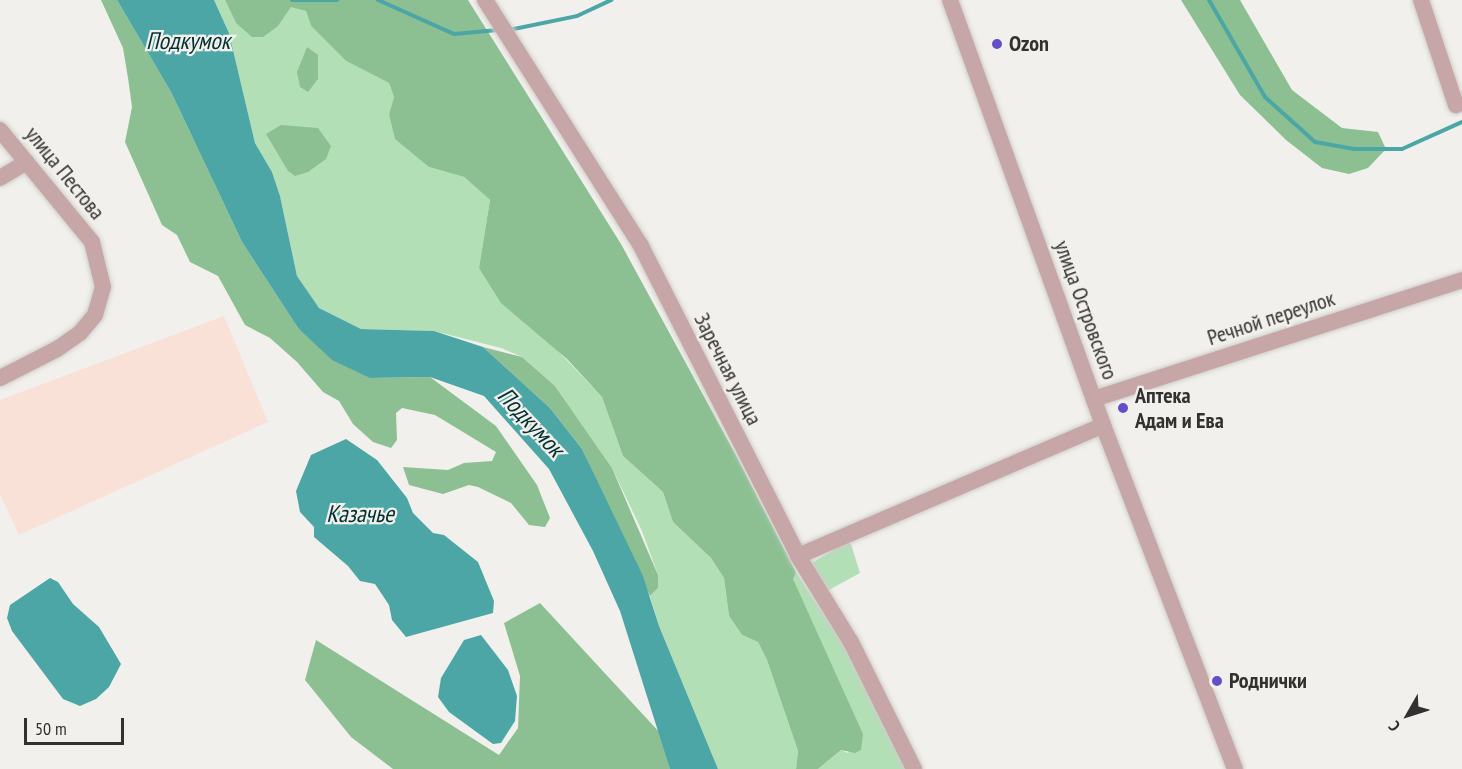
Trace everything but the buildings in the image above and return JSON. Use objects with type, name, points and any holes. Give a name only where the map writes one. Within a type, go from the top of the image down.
[{"type":"street","name":"Заречная улица","points":[[485,0],[641,246],[798,556],[851,642],[914,769]]},
{"type":"street","name":"улица Островского","points":[[950,0],[1103,425],[1235,769]]},
{"type":"street","points":[[1421,0],[1456,105]]},
{"type":"street","name":"улица Пестова","points":[[0,130],[92,242],[103,287],[96,315],[57,349],[0,378]]},
{"type":"street","points":[[0,178],[27,162]]},
{"type":"street","name":"Речной переулок","points":[[1094,399],[1462,280]]},
{"type":"street","points":[[798,556],[1103,425]]},
{"type":"shaded area","points":[[224,316],[268,422],[19,535],[0,494],[0,400]]},
{"type":"green space","points":[[101,0],[117,0],[171,92],[242,242],[298,328],[370,378],[430,377],[496,426],[537,485],[550,518],[545,527],[529,525],[511,503],[478,487],[469,485],[443,494],[409,485],[403,467],[448,470],[464,463],[492,461],[496,452],[435,415],[402,408],[396,413],[397,440],[391,448],[373,442],[353,424],[339,401],[323,392],[297,362],[270,338],[245,325],[218,276],[190,262],[177,235],[162,225],[125,142],[132,107],[123,48]]},
{"type":"green space","points":[[214,0],[225,0],[236,23],[278,26],[291,6],[306,11],[311,26],[346,61],[389,83],[394,97],[389,114],[429,167],[464,177],[490,200],[479,268],[602,397],[623,456],[663,492],[673,522],[711,558],[724,578],[729,616],[742,635],[758,642],[767,660],[798,751],[796,769],[718,769],[659,626],[650,596],[658,588],[658,575],[642,531],[612,468],[555,386],[522,357],[501,348],[434,331],[361,329],[319,308],[297,276],[280,196],[272,172],[255,143],[229,33]]},
{"type":"green space","points":[[225,0],[468,0],[621,244],[737,457],[796,572],[793,579],[863,734],[861,750],[855,753],[841,750],[818,769],[796,769],[798,751],[767,660],[758,642],[742,635],[729,616],[724,578],[711,558],[673,522],[663,492],[623,456],[602,397],[567,359],[501,303],[479,268],[490,200],[464,177],[429,167],[395,139],[389,114],[394,97],[389,83],[346,61],[311,26],[306,11],[291,7],[278,26],[263,37],[252,37],[236,23]]},
{"type":"green space","points":[[1181,0],[1240,0],[1292,90],[1342,128],[1378,132],[1386,149],[1368,168],[1349,174],[1322,168],[1286,140],[1240,95]]},
{"type":"green space","points":[[307,47],[318,55],[318,79],[308,92],[300,87],[297,72]]},
{"type":"green space","points":[[281,125],[318,128],[331,146],[326,159],[308,172],[295,176],[288,171],[266,134]]},
{"type":"green space","points":[[483,347],[522,357],[555,386],[612,468],[658,575],[658,588],[650,596],[582,449],[550,408]]},
{"type":"green space","points":[[846,542],[851,544],[860,573],[827,591],[812,563]]},
{"type":"green space","points":[[796,572],[845,647],[906,769],[818,769],[841,750],[848,753],[863,735],[792,579]]},
{"type":"green space","points":[[540,603],[661,734],[670,769],[393,769],[351,737],[305,680],[316,640],[499,755],[518,728],[520,676],[504,623]]},
{"type":"water","name":"Подкумок","points":[[117,0],[214,0],[229,33],[255,143],[272,172],[280,196],[297,276],[319,308],[361,329],[434,331],[483,347],[550,408],[582,449],[643,576],[659,626],[718,769],[670,769],[620,611],[593,551],[549,469],[484,396],[430,377],[370,378],[332,360],[298,328],[242,242],[171,92]]},
{"type":"water","name":"Казачье","points":[[346,439],[377,460],[407,498],[413,513],[433,533],[444,535],[478,562],[494,601],[493,613],[406,637],[392,620],[389,605],[375,584],[360,581],[348,566],[314,537],[314,527],[300,512],[296,491],[311,455]]},
{"type":"water","points":[[50,578],[58,582],[73,604],[99,627],[121,664],[109,687],[96,699],[80,706],[63,699],[12,631],[7,618],[10,605]]},
{"type":"water","points":[[481,635],[508,670],[517,696],[515,721],[501,743],[493,744],[449,712],[438,697],[441,678],[464,640]]},
{"type":"waterway","points":[[292,0],[337,0]]},
{"type":"waterway","points":[[378,0],[454,34],[498,30]]},
{"type":"waterway","points":[[509,30],[577,16],[611,0]]},
{"type":"waterway","points":[[1209,0],[1265,97],[1315,142],[1354,149],[1402,149],[1462,122]]},
{"type":"place","name":"Ozon","points":[[997,44]]},
{"type":"place","name":"Аптека Адам и Ева","points":[[1123,408]]},
{"type":"place","name":"Роднички","points":[[1217,681]]}]
